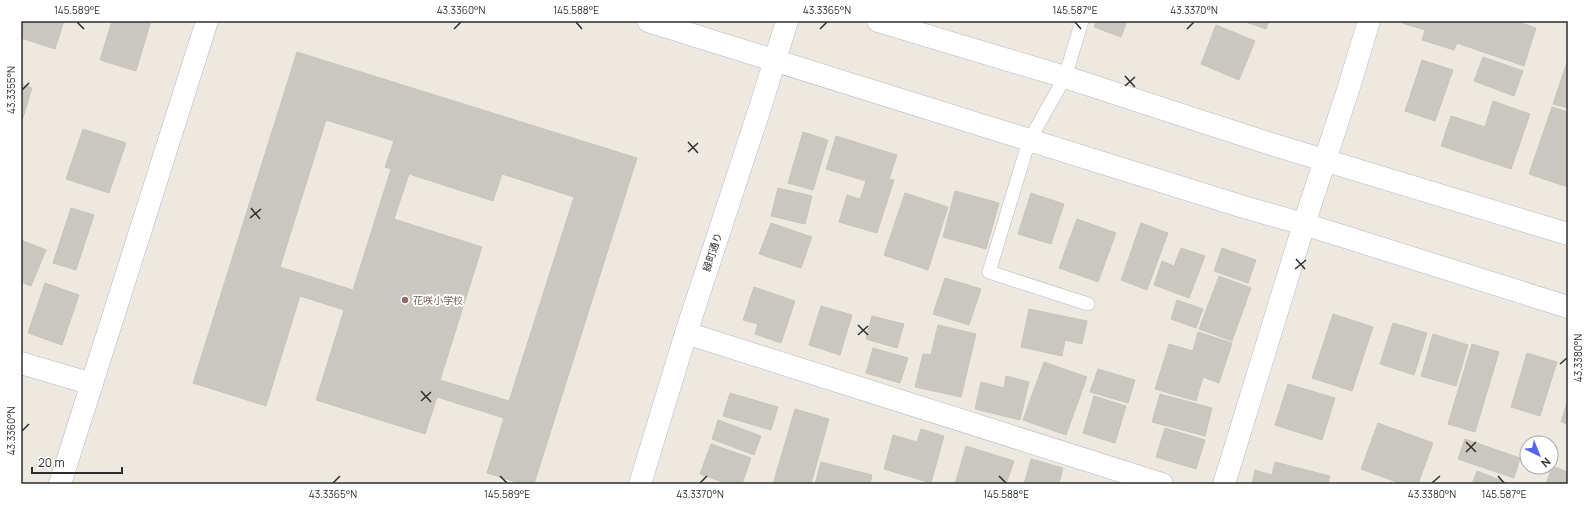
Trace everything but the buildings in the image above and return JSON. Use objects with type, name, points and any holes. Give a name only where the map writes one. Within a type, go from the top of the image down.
[{"type":"street","points":[[60,484],[207,21]]},
{"type":"street","points":[[648,21],[714,40],[775,61],[1568,307]]},
{"type":"street","name":"緑町通り","points":[[640,484],[686,333],[787,21]]},
{"type":"street","points":[[878,21],[1065,77],[1325,160],[1568,234]]},
{"type":"street","points":[[1224,484],[1304,224],[1369,21]]},
{"type":"street","points":[[686,333],[1162,484]]},
{"type":"street","points":[[21,363],[92,384]]},
{"type":"lane","points":[[1082,21],[1065,77],[1029,140],[989,272],[1088,304]]},
{"type":"place","name":"花咲小学校","points":[[405,300]]}]
